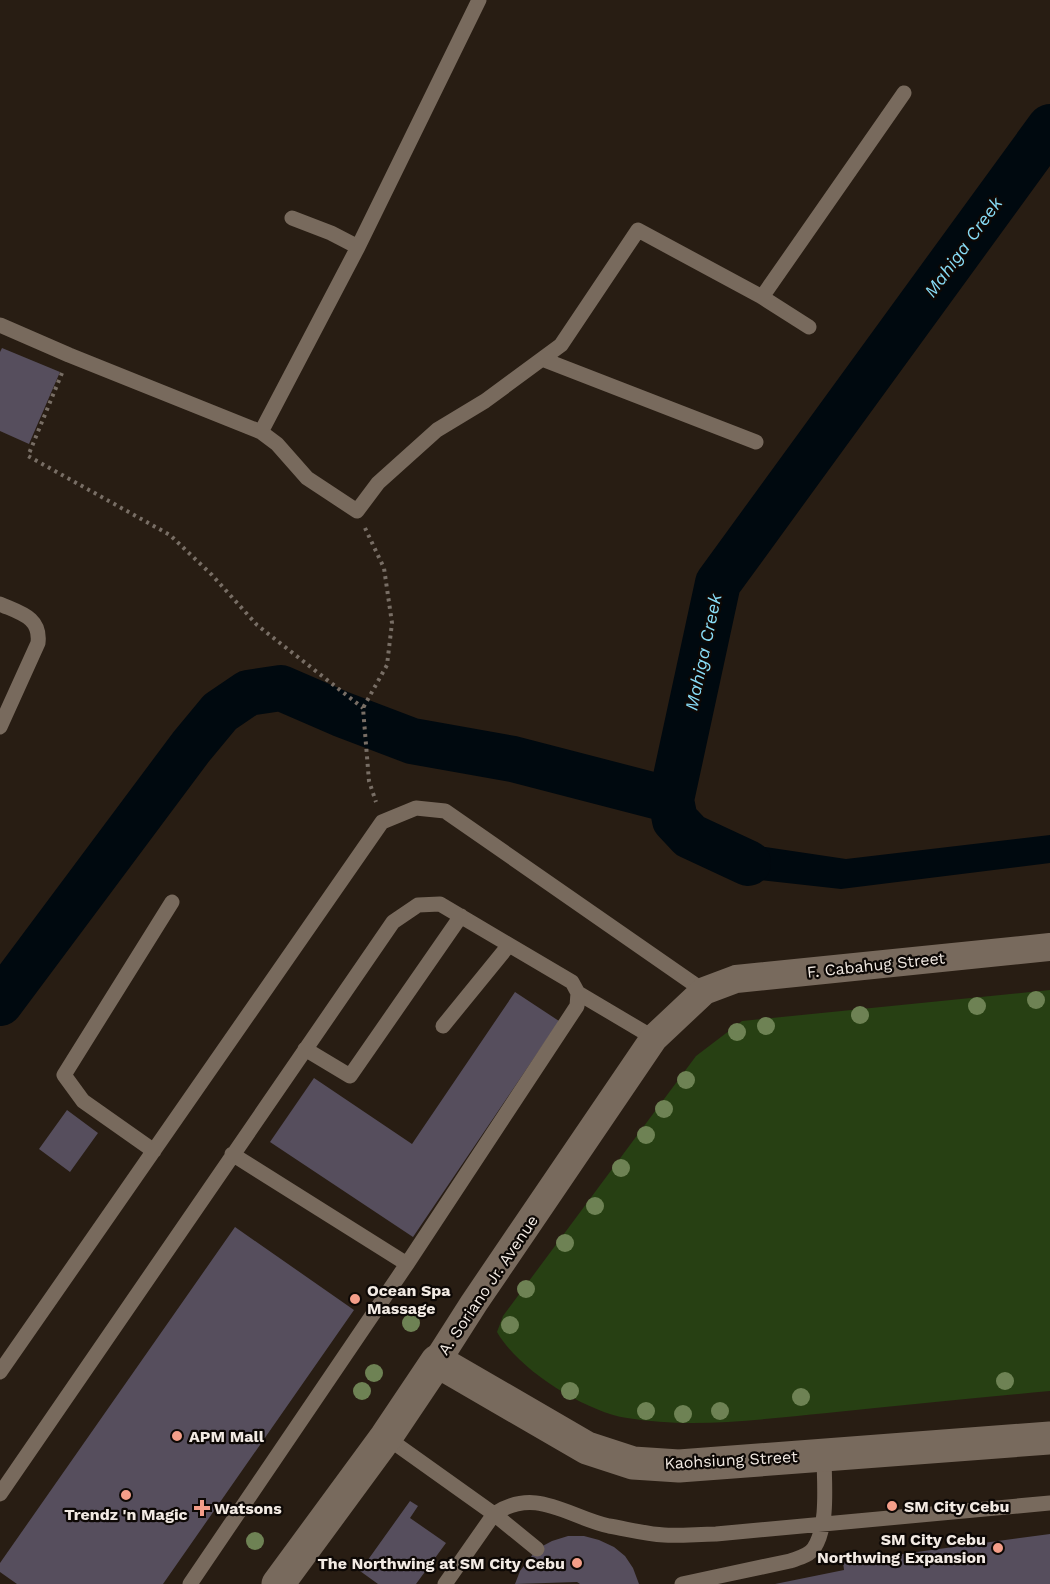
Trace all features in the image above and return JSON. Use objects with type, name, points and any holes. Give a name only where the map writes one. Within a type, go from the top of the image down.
[{"type":"main road","name":"A. Soriano Jr. Avenue","points":[[278,1584],[386,1437],[437,1361]]},
{"type":"main road","name":"Kaohsiung Street","points":[[437,1361],[588,1448],[633,1462],[679,1466],[1050,1438]]},
{"type":"street","name":"F. Cabahug Street","points":[[704,991],[736,979],[1050,946]]},
{"type":"street","name":"A. Soriano Jr. Avenue","points":[[437,1361],[654,1038],[704,991]]},
{"type":"lane","points":[[261,432],[358,247],[479,0]]},
{"type":"lane","points":[[762,297],[904,93]]},
{"type":"lane","points":[[292,218],[332,232],[358,247]]},
{"type":"lane","points":[[0,325],[69,356],[261,432],[277,444],[307,478],[357,511],[378,483],[436,430],[485,401],[561,345],[638,230],[762,297],[809,327]]},
{"type":"lane","points":[[542,359],[756,441]]},
{"type":"lane","points":[[0,604],[29,618],[35,623],[39,632],[38,643],[0,727]]},
{"type":"lane","points":[[0,1372],[382,822],[416,808],[445,811],[704,991]]},
{"type":"lane","points":[[154,1151],[83,1101],[64,1075],[172,902]]},
{"type":"lane","points":[[0,1494],[393,922],[418,905],[440,904],[572,982],[578,993],[654,1038]]},
{"type":"lane","points":[[305,1049],[350,1076],[461,916]]},
{"type":"lane","points":[[443,1026],[509,945]]},
{"type":"lane","points":[[190,1584],[407,1264],[577,1006],[578,993]]},
{"type":"lane","points":[[232,1154],[407,1264]]},
{"type":"lane","points":[[386,1437],[494,1514],[537,1549]]},
{"type":"lane","points":[[682,1584],[790,1561],[805,1556],[814,1549],[823,1523],[824,1455]]},
{"type":"lane","points":[[445,1584],[494,1514],[505,1507],[522,1503],[542,1503],[607,1526],[664,1535],[716,1534],[1050,1503]]},
{"type":"path","points":[[69,356],[28,456],[170,535],[212,575],[257,625],[363,708]]},
{"type":"path","points":[[357,511],[384,568],[392,623],[387,665],[363,708],[369,781]]},
{"type":"green space","points":[[1050,990],[1050,1391],[753,1420],[702,1423],[652,1421],[610,1414],[573,1397],[536,1374],[507,1346],[497,1332],[503,1316],[696,1056],[742,1021]]},
{"type":"shaded area","points":[[1050,835],[1050,863],[841,889],[732,877],[690,836],[846,859]]},
{"type":"building","points":[[2,348],[60,372],[29,444],[0,431],[0,352]]},
{"type":"building","points":[[515,992],[559,1021],[413,1237],[270,1142],[314,1078],[412,1144]]},
{"type":"building","points":[[67,1110],[98,1133],[70,1172],[39,1149]]},
{"type":"building","name":"APM Mall","points":[[235,1227],[354,1310],[163,1584],[17,1584],[0,1572],[0,1563]]},
{"type":"building","points":[[410,1501],[418,1506],[410,1518],[446,1543],[416,1584],[378,1584],[360,1571]]},
{"type":"building","name":"SM City Cebu Northwing Expansion","points":[[1050,1534],[1050,1584],[775,1584],[844,1570],[843,1562]]},
{"type":"building","name":"The Northwing at SM City Cebu","points":[[568,1536],[584,1536],[614,1547],[625,1556],[639,1584],[580,1584],[577,1582],[515,1584],[520,1571],[537,1549]]},
{"type":"waterway","name":"Mahiga Creek","points":[[748,863],[690,836],[675,820],[671,800],[718,583],[1050,127]]},
{"type":"waterway","points":[[0,1003],[191,747],[220,712],[248,693],[281,688],[412,741],[513,759],[671,800]]},
{"type":"place","name":"Ocean Spa Massage","points":[[355,1299]]},
{"type":"place","name":"APM Mall","points":[[177,1436]]},
{"type":"place","name":"Trendz 'n Magic","points":[[126,1495]]},
{"type":"place","name":"SM City Cebu","points":[[892,1506]]},
{"type":"place","name":"Watsons","points":[[202,1508]]},
{"type":"place","name":"SM City Cebu Northwing Expansion","points":[[998,1548]]},
{"type":"place","name":"The Northwing at SM City Cebu","points":[[577,1563]]}]
